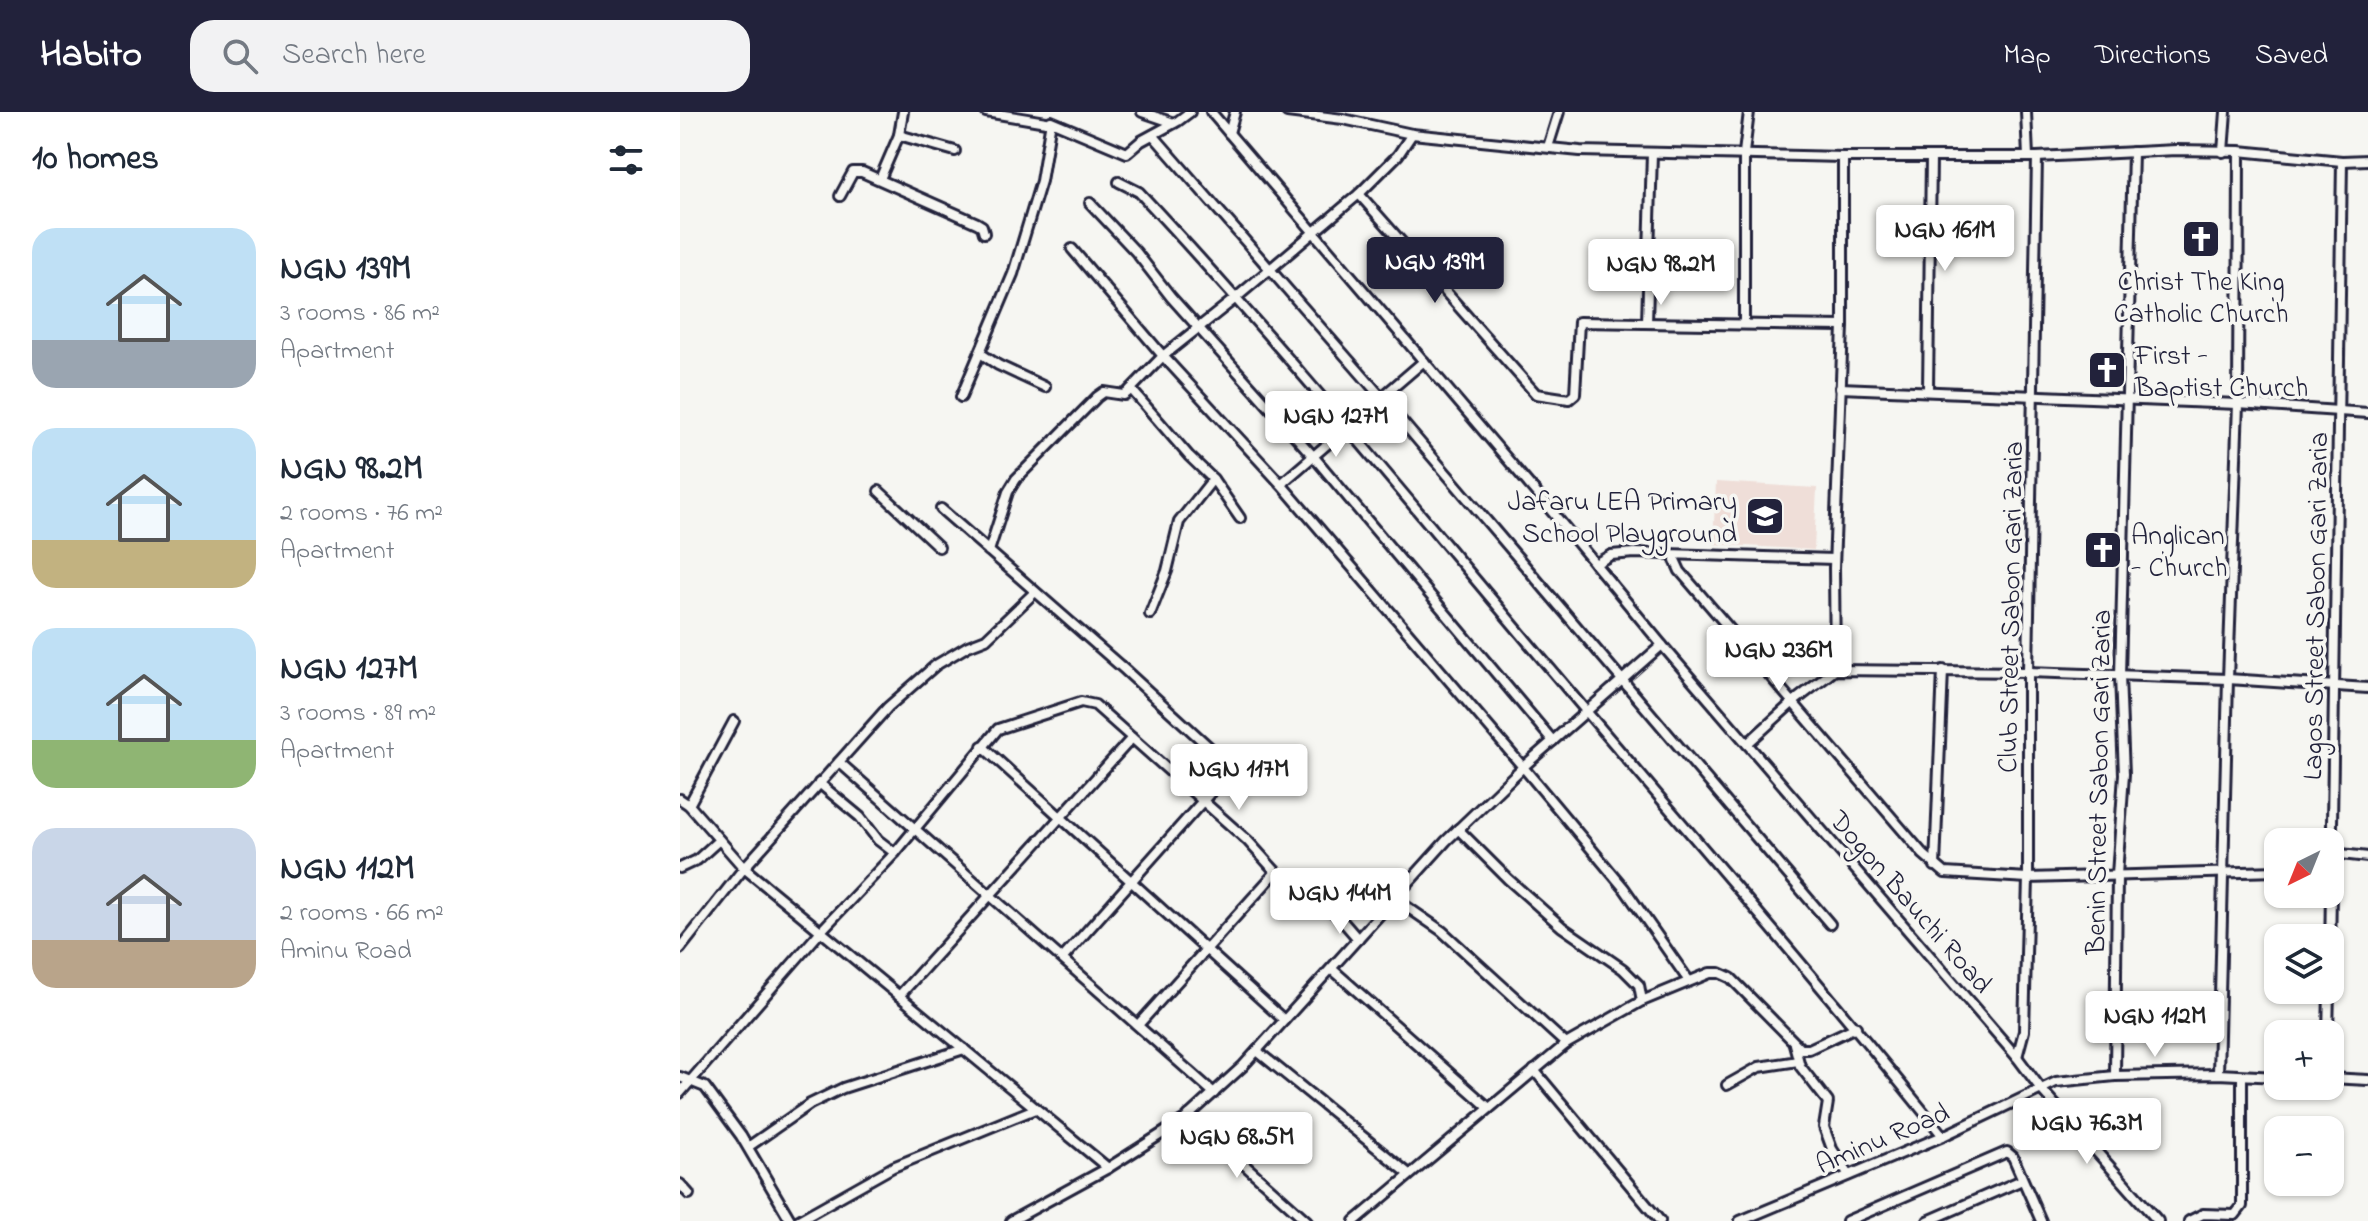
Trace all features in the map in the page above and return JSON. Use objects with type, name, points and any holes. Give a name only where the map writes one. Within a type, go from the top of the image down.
[{"type":"street","points":[[880,179],[899,135],[903,112]]},
{"type":"street","points":[[986,112],[1053,123],[1127,153],[1141,141],[1190,112]]},
{"type":"street","points":[[961,397],[1022,248],[1056,112]]},
{"type":"street","points":[[1142,112],[1174,123]]},
{"type":"street","name":"Dogon Bauchi Road","points":[[1211,112],[1662,645],[2017,1057],[2041,1089],[2158,1221]]},
{"type":"street","points":[[1229,133],[1235,112]]},
{"type":"street","points":[[1287,112],[1343,116],[1412,134],[1580,151],[1843,157],[2032,157],[2239,151],[2342,161],[2368,160]]},
{"type":"street","points":[[1548,147],[1559,112]]},
{"type":"street","points":[[1744,323],[1744,153],[1749,112]]},
{"type":"street","name":"Club Street Sabon Gari Zaria","points":[[2017,1057],[2024,1031],[2028,878],[2028,672],[2034,395],[2032,157],[2026,112]]},
{"type":"street","points":[[2223,152],[2226,112]]},
{"type":"street","points":[[989,551],[1008,492],[1025,468],[1097,397],[1110,391],[1124,395],[1163,356],[1359,194],[1398,155],[1412,134]]},
{"type":"street","points":[[899,135],[955,151]]},
{"type":"street","points":[[1153,135],[1382,398],[1830,924]]},
{"type":"street","points":[[2218,1074],[2238,404],[2239,151]]},
{"type":"street","name":"Benin Street Sabon Gari Zaria","points":[[2115,1076],[2117,875],[2124,774],[2120,676],[2133,152]]},
{"type":"street","points":[[1647,323],[1652,153]]},
{"type":"street","points":[[1835,670],[1834,559],[1843,326],[1843,157]]},
{"type":"street","points":[[1928,389],[1931,157]]},
{"type":"street","name":"Lagos Street Sabon Gari Zaria","points":[[2332,828],[2342,161]]},
{"type":"street","points":[[840,196],[855,170],[977,223],[984,233]]},
{"type":"street","points":[[1119,182],[1139,192],[1237,297],[1856,1027],[1943,1136]]},
{"type":"street","points":[[1359,194],[1541,397],[1569,399],[1575,394],[1579,322],[1843,326]]},
{"type":"street","points":[[1090,203],[1314,457],[1553,741]]},
{"type":"street","points":[[1072,249],[1163,356],[1281,484],[1523,767],[1624,888],[1689,981]]},
{"type":"street","points":[[980,353],[1045,387]]},
{"type":"street","points":[[1281,484],[1424,361]]},
{"type":"street","points":[[1840,388],[1928,389],[2368,413]]},
{"type":"street","points":[[1131,389],[1213,479],[1240,518]]},
{"type":"street","points":[[1150,614],[1167,571],[1179,522],[1213,479]]},
{"type":"street","points":[[879,491],[939,547]]},
{"type":"street","points":[[941,509],[1234,768],[1063,958]]},
{"type":"street","points":[[1595,564],[1611,555],[1834,559]]},
{"type":"street","points":[[1676,555],[1680,571],[1935,866],[1945,873],[2028,878],[2264,871]]},
{"type":"street","points":[[680,949],[744,868],[888,707],[952,654],[986,639],[1035,592]]},
{"type":"street","points":[[1011,1221],[1108,1168],[1189,1115],[1214,1093],[1257,1051],[1458,829],[1523,767],[1662,645]]},
{"type":"street","points":[[1747,744],[1792,703],[1835,670],[2028,672],[2228,679],[2368,688]]},
{"type":"street","points":[[1935,866],[1943,670]]},
{"type":"street","points":[[680,1093],[821,931],[895,853],[1001,726],[1081,702],[1095,705],[1248,841],[1276,872],[1312,893],[1358,939]]},
{"type":"street","points":[[689,805],[734,721]]},
{"type":"street","points":[[899,996],[1132,738]]},
{"type":"street","points":[[982,746],[1284,1020]]},
{"type":"street","points":[[839,762],[1214,1093]]},
{"type":"street","points":[[819,783],[860,817],[878,840],[895,853]]},
{"type":"street","points":[[680,799],[689,805],[744,868],[1108,1168]]},
{"type":"street","points":[[1458,829],[1562,927],[1623,969],[1639,985],[1642,1001]]},
{"type":"street","points":[[680,868],[702,857],[719,840]]},
{"type":"street","points":[[2344,854],[2368,857]]},
{"type":"street","points":[[1138,1025],[1276,872]]},
{"type":"street","points":[[1394,898],[1442,931],[1566,1044]]},
{"type":"street","points":[[1332,969],[1488,1107]]},
{"type":"street","points":[[1355,1221],[1566,1044],[1642,1001],[1689,981],[1710,973],[1731,978],[1801,1049],[1809,1049],[1856,1027]]},
{"type":"street","points":[[1794,1044],[1798,1061],[1828,1102],[1824,1127],[1832,1149],[1849,1175]]},
{"type":"street","points":[[748,1147],[810,1104],[851,1084],[964,1049]]},
{"type":"street","points":[[1257,1051],[1409,1174]]},
{"type":"street","points":[[1727,1085],[1759,1067],[1798,1061]]},
{"type":"street","points":[[1534,1070],[1660,1221]]},
{"type":"street","name":"Aminu Road","points":[[1740,1221],[1943,1136],[2056,1082],[2115,1076],[2218,1074],[2264,1077]]},
{"type":"street","points":[[680,1077],[705,1087],[748,1147],[791,1221]]},
{"type":"street","points":[[2189,1221],[2198,1215],[2235,1215],[2242,1206],[2242,1077]]},
{"type":"street","points":[[2344,1079],[2368,1080]]},
{"type":"street","points":[[797,1221],[893,1167],[1035,1109]]},
{"type":"street","points":[[1189,1115],[1307,1221]]},
{"type":"street","points":[[1847,1221],[2004,1152],[2013,1157],[2041,1221]]},
{"type":"street","points":[[1928,1221],[2022,1180]]},
{"type":"street","points":[[680,1184],[689,1194]]},
{"type":"shaded area","name":"Jafaru LEA Primary School Playground","points":[[1716,482],[1817,488],[1814,550],[1713,544]]},
{"type":"place","name":"Christ The King Catholic Church","points":[[2201,239]]},
{"type":"place","name":"First - Baptist Church","points":[[2107,370]]},
{"type":"place","name":"Jafaru LEA Primary School Playground","points":[[1765,516]]},
{"type":"place","name":"Anglican - Church","points":[[2103,550]]}]
